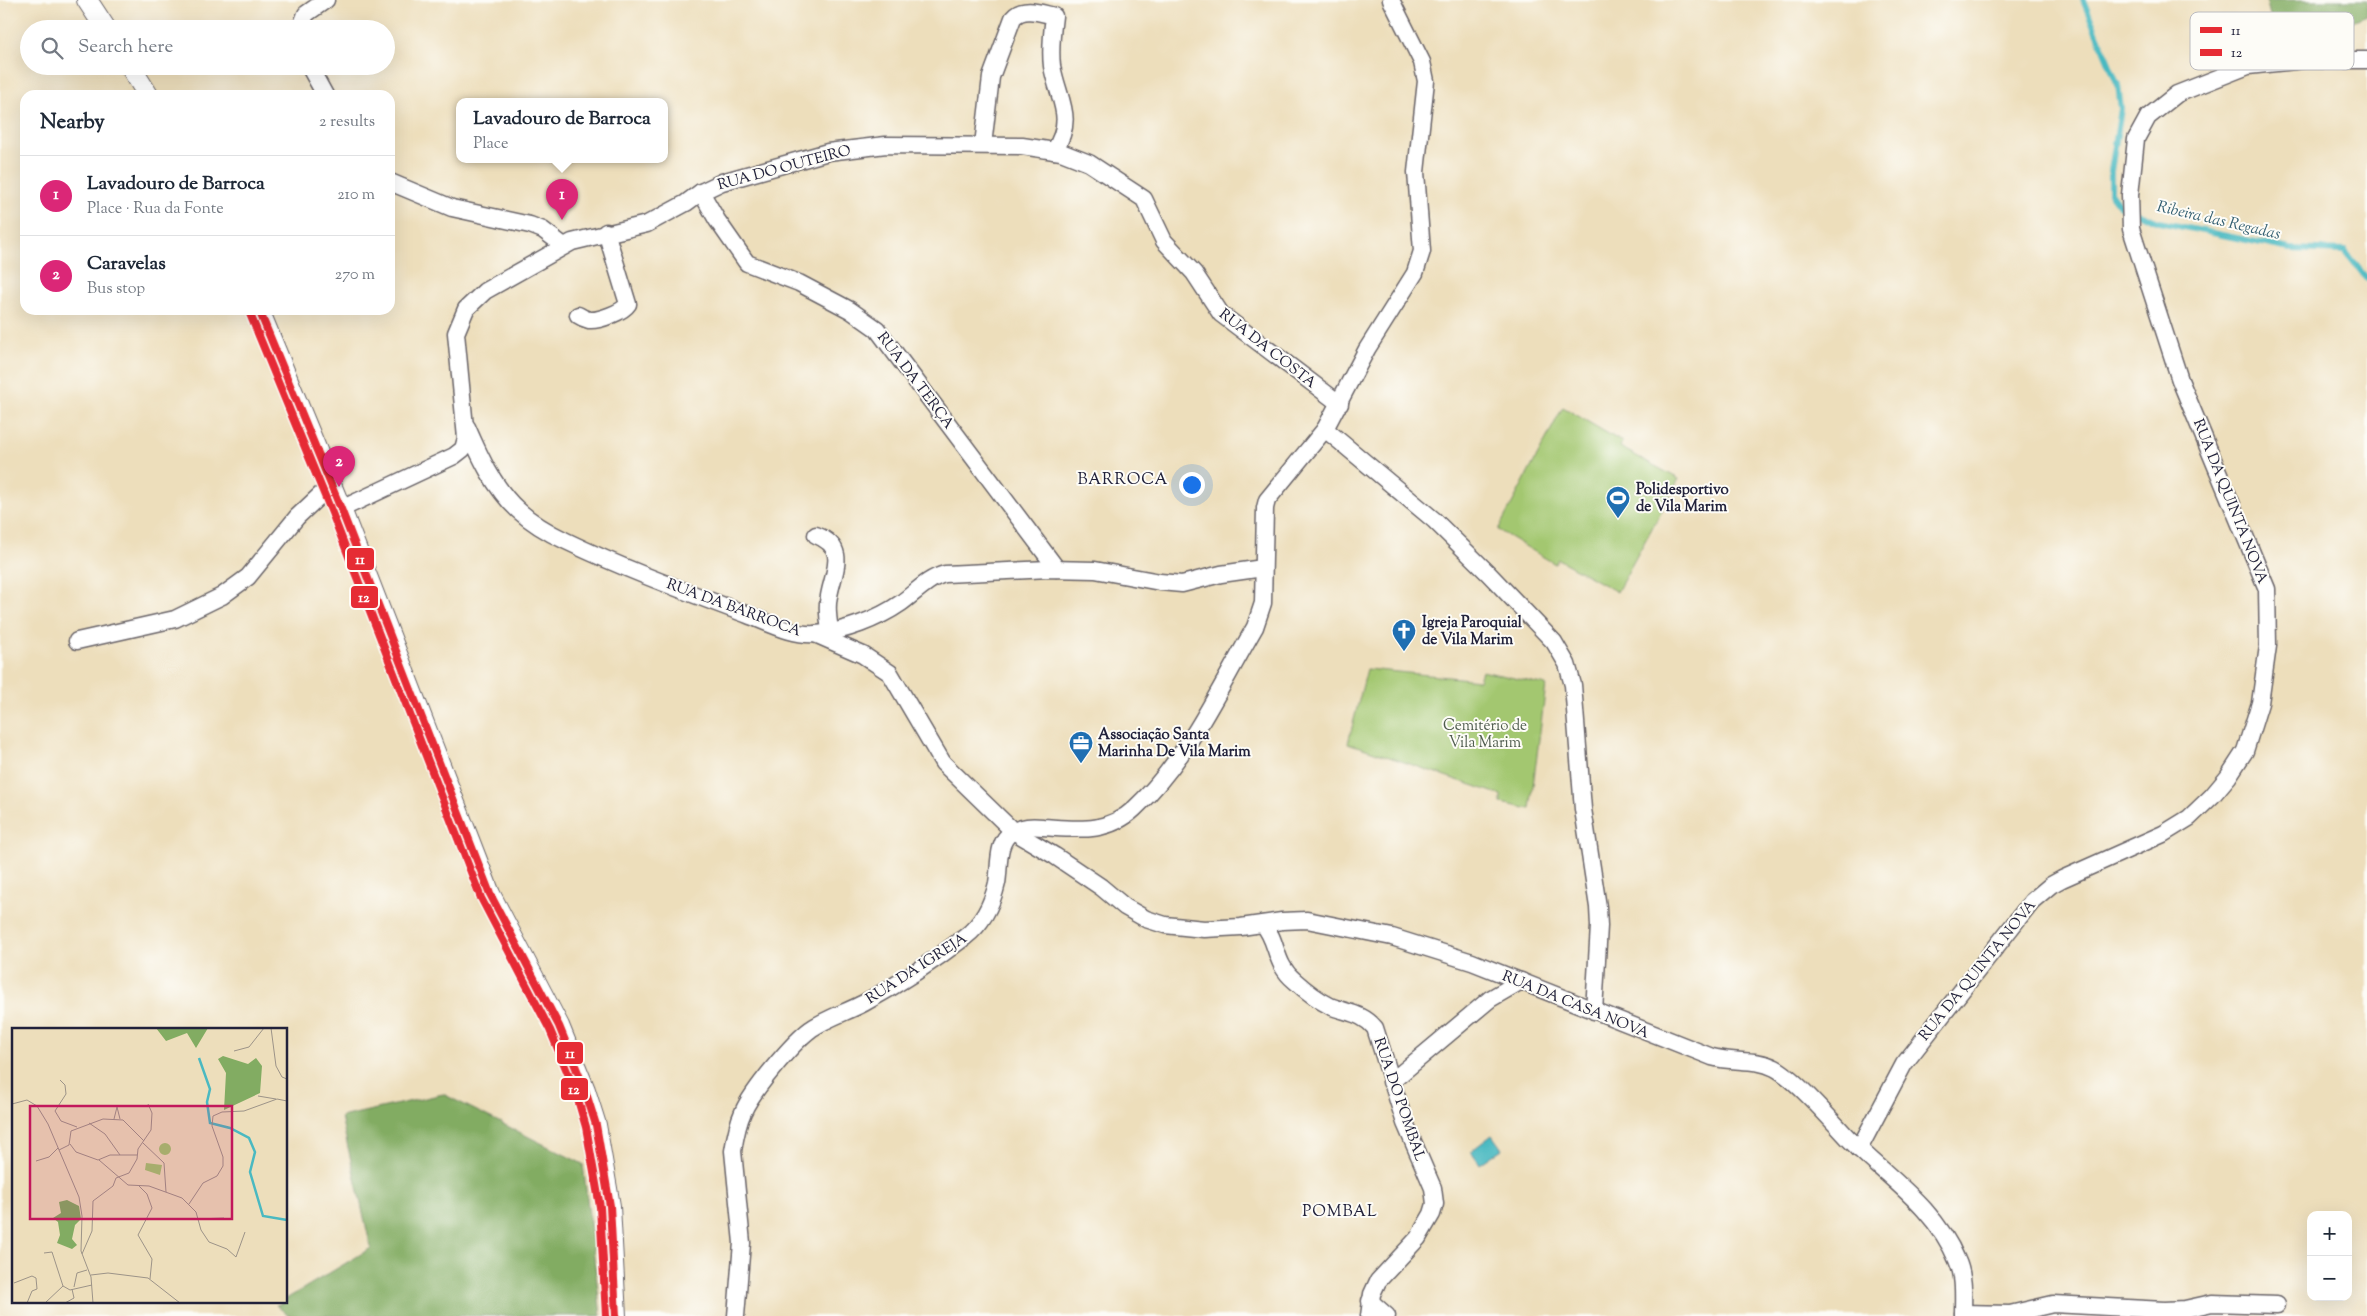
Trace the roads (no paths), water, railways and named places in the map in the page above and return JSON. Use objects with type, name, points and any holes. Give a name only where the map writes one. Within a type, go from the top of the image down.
[{"type":"street","points":[[88,0],[100,20]]},
{"type":"street","points":[[304,20],[306,14],[326,0]]},
{"type":"street","points":[[1013,831],[1025,827],[1088,829],[1110,825],[1133,810],[1171,770],[1255,627],[1262,611],[1265,508],[1267,500],[1325,429],[1340,404],[1367,349],[1415,273],[1422,251],[1416,172],[1426,81],[1422,62],[1391,0]]},
{"type":"street","points":[[983,145],[990,84],[995,64],[1013,18],[1019,12],[1028,11],[1054,16],[1052,60],[1066,117],[1064,132],[1054,151]]},
{"type":"street","name":"RUA DA QUINTA NOVA","points":[[2354,60],[2367,60]]},
{"type":"street","name":"RUA DA QUINTA NOVA","points":[[1859,1149],[1904,1064],[2032,901],[2062,878],[2164,834],[2189,818],[2223,783],[2245,751],[2260,703],[2268,646],[2267,589],[2180,380],[2131,229],[2130,195],[2136,138],[2148,118],[2177,94],[2238,70]]},
{"type":"street","points":[[136,75],[145,90]]},
{"type":"street","points":[[314,75],[322,90]]},
{"type":"street","name":"RUA DO OUTEIRO","points":[[341,509],[460,452],[465,444],[456,342],[457,326],[460,319],[472,302],[485,291],[564,246],[582,238],[639,227],[655,221],[701,192],[734,178],[840,150],[894,145],[983,145],[1022,146],[1054,151]]},
{"type":"street","name":"RUA DA COSTA","points":[[1054,151],[1075,156],[1090,163],[1144,199],[1164,241],[1194,273],[1221,314],[1340,404]]},
{"type":"street","points":[[395,184],[452,208],[530,225],[542,230],[564,246]]},
{"type":"street","name":"RUA DA TERÇA","points":[[701,192],[717,220],[748,263],[799,283],[850,310],[877,329],[1057,569]]},
{"type":"street","points":[[578,315],[587,320],[595,320],[622,310],[628,304],[606,232]]},
{"type":"street","points":[[261,315],[341,509],[483,877],[508,931],[572,1057],[596,1125],[610,1206],[616,1316]]},
{"type":"street","name":"RUA DA BARROCA","points":[[464,421],[481,457],[501,490],[518,510],[547,530],[566,541],[714,603],[800,633],[823,633],[865,621],[891,609],[939,576],[1057,569],[1100,570],[1160,582],[1182,584],[1221,574],[1263,568]]},
{"type":"street","points":[[1325,429],[1454,539],[1554,642],[1567,664],[1572,678],[1585,830],[1598,908],[1599,926],[1594,1011]]},
{"type":"street","points":[[77,641],[175,619],[198,610],[222,596],[248,577],[297,517],[331,485]]},
{"type":"street","points":[[816,535],[831,542],[836,551],[836,564],[823,633],[871,659],[890,673],[943,763],[1013,831],[1079,872],[1125,907],[1154,922],[1177,927],[1204,929],[1263,924]]},
{"type":"street","name":"RUA DA IGREJA","points":[[736,1316],[742,1243],[733,1151],[734,1138],[743,1111],[766,1079],[796,1043],[811,1029],[867,1001],[975,929],[991,904],[997,883],[1002,844],[1013,831]]},
{"type":"street","name":"RUA DA CASA NOVA","points":[[1263,924],[1307,920],[1356,929],[1441,951],[1712,1058],[1753,1062],[1773,1067],[1785,1074],[1859,1149],[1917,1199],[1948,1242],[1958,1261],[1962,1279],[1963,1314]]},
{"type":"street","name":"RUA DO POMBAL","points":[[1263,924],[1271,936],[1280,964],[1296,982],[1324,1002],[1363,1017],[1372,1024],[1377,1034],[1405,1123],[1433,1188],[1435,1204],[1432,1214],[1418,1238],[1378,1281],[1370,1309]]},
{"type":"street","points":[[1391,1082],[1490,998],[1521,981]]},
{"type":"street","points":[[1963,1314],[2010,1314],[2053,1304],[2164,1310],[2185,1309],[2212,1303],[2277,1305]]},
{"type":"street","points":[[1370,1309],[1387,1316]]},
{"type":"water","points":[[1492,1135],[1502,1149],[1480,1164],[1471,1151]]},
{"type":"waterway","name":"Ribeira das Regadas","points":[[2083,0],[2118,85],[2121,109],[2111,171],[2111,194],[2120,206],[2159,222],[2290,249],[2345,251],[2367,279]]},
{"type":"place","name":"Lavadouro de Barroca","points":[[562,220]]},
{"type":"place","name":"Caravelas","points":[[339,487]]},
{"type":"place","name":"Polidesportivo de Vila Marim","points":[[1618,519]]},
{"type":"place","name":"Igreja Paroquial de Vila Marim","points":[[1404,652]]},
{"type":"place","name":"Associação Santa Marinha De Vila Marim","points":[[1081,764]]},
{"type":"district","name":"BARROCA","points":[[1123,478]]},
{"type":"district","name":"POMBAL","points":[[1340,1210]]},
{"type":"park label","name":"Cemitério de Vila Marim","points":[[1485,734]]}]
